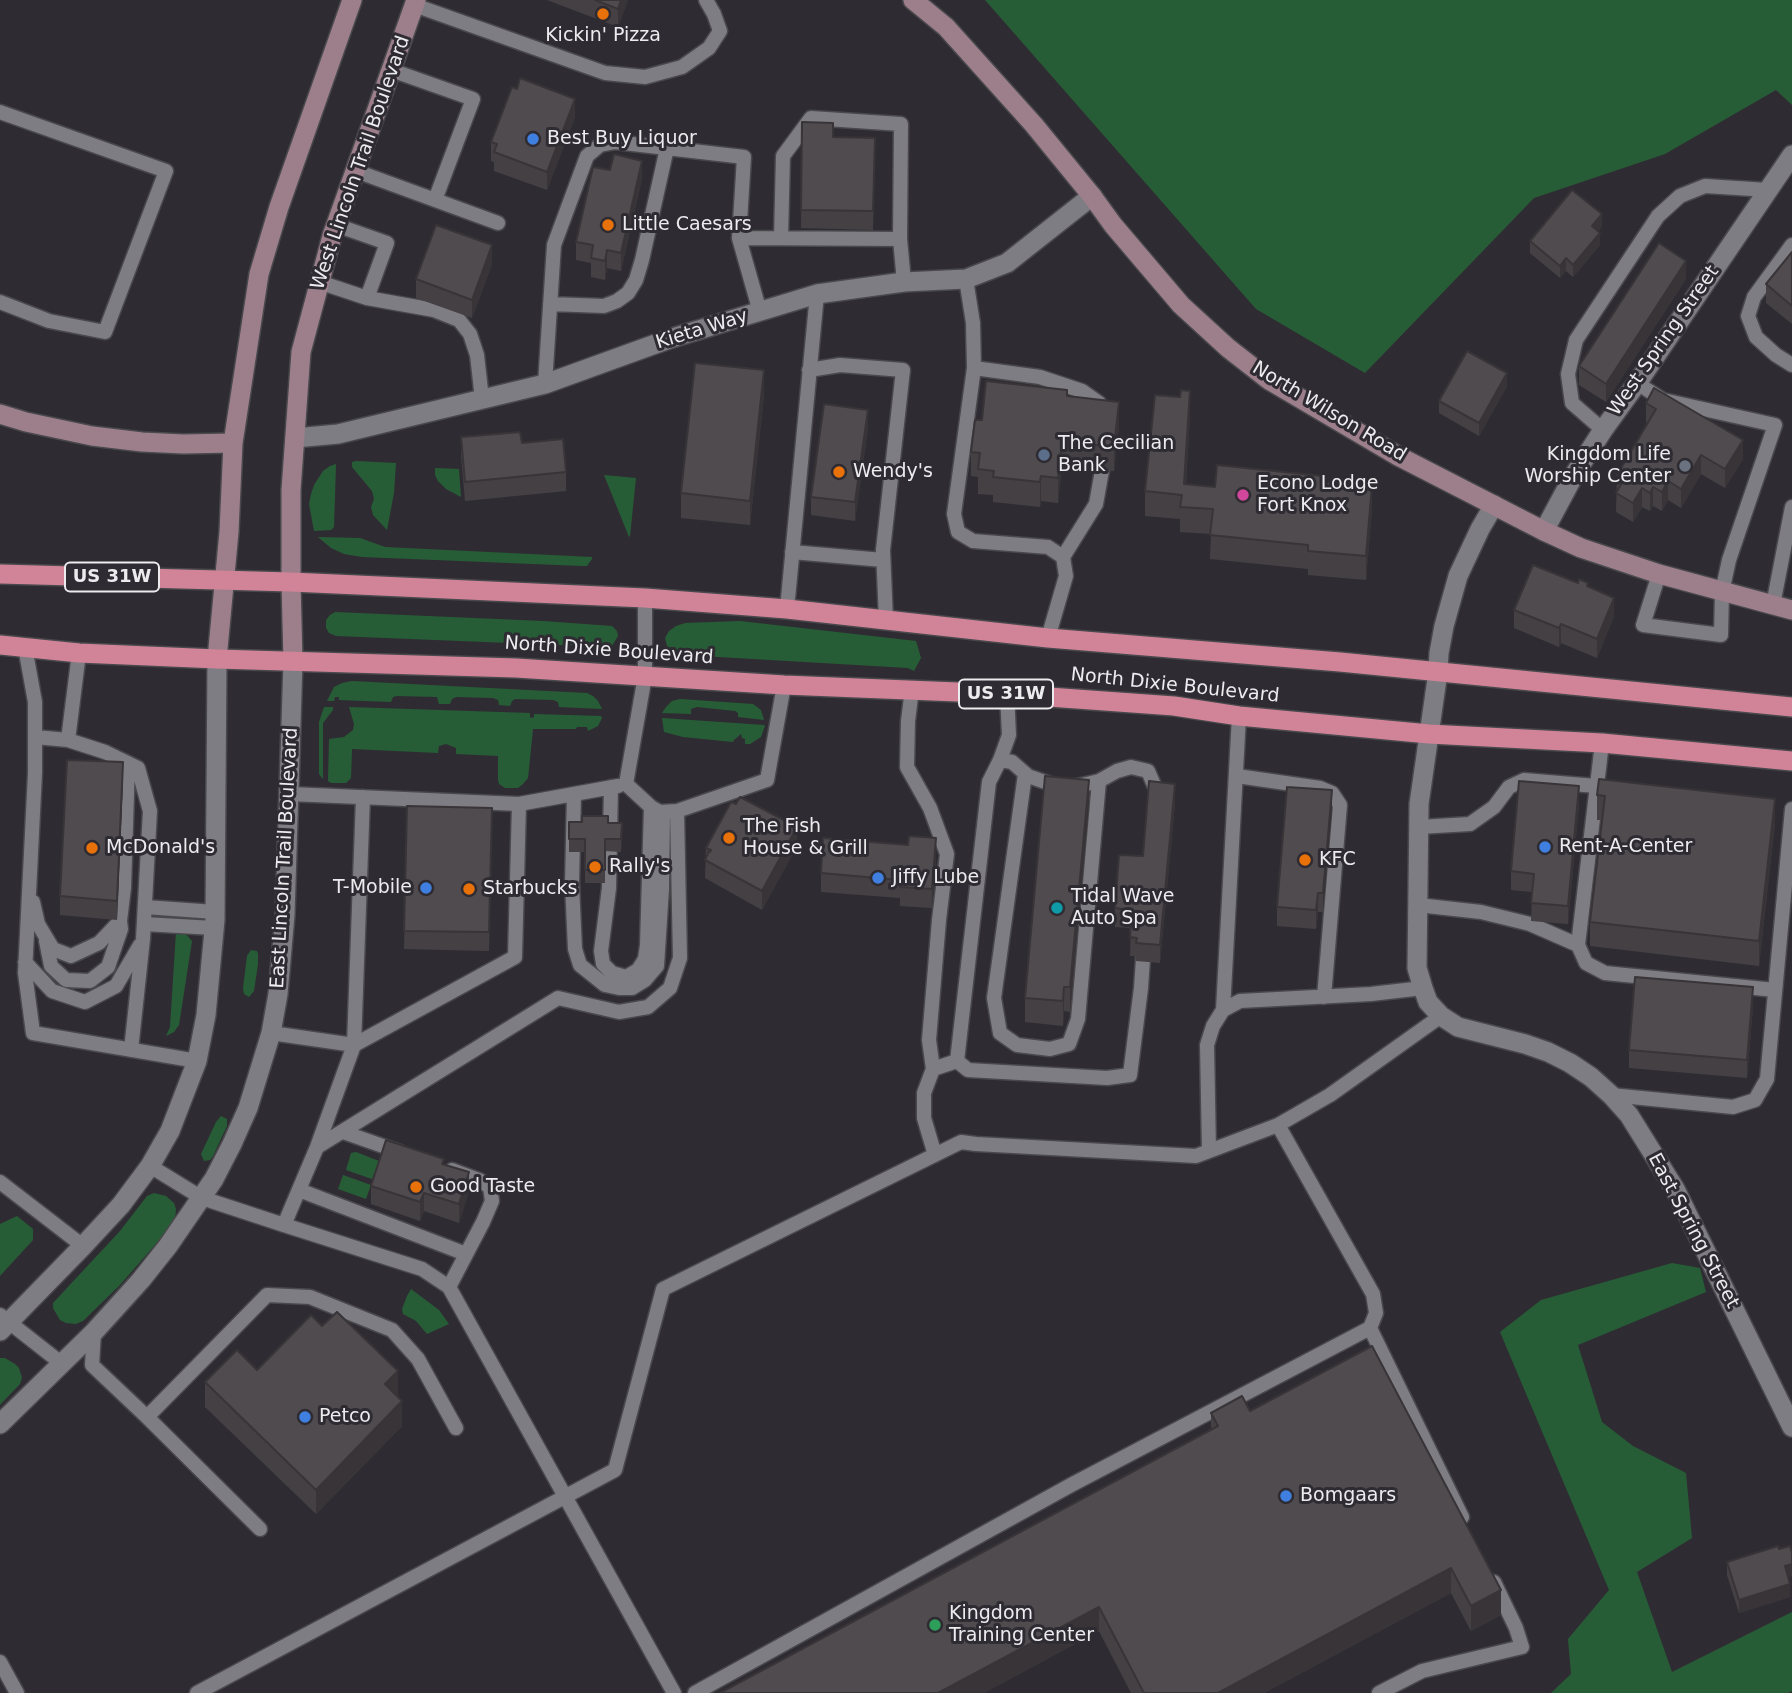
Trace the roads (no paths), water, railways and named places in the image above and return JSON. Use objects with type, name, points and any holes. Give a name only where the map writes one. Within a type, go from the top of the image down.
[{"type":"highway","name":"US 31W","points":[[0,574],[224,580]]},
{"type":"highway","name":"North Dixie Boulevard","points":[[224,580],[645,598],[787,609],[1048,638],[1340,662],[1792,707]]},
{"type":"highway","name":"US 31W","points":[[0,645],[79,653],[217,659]]},
{"type":"highway","name":"North Dixie Boulevard","points":[[217,659],[516,668],[784,685],[1007,694],[1174,706],[1240,716],[1429,734],[1602,743],[1792,761]]},
{"type":"main road","points":[[217,659],[229,532],[233,443],[259,274],[352,0]]},
{"type":"main road","name":"North Wilson Road","points":[[913,0],[946,27],[1034,125],[1181,305],[1228,348],[1269,380],[1398,456],[1581,548],[1659,574],[1783,608]]},
{"type":"main road","name":"West Lincoln Trail Boulevard","points":[[293,661],[291,490],[301,352],[336,225],[415,3]]},
{"type":"main road","points":[[0,414],[92,436],[142,442],[233,443]]},
{"type":"street","name":"West Spring Street","points":[[1544,531],[1574,475],[1603,430],[1792,155]]},
{"type":"street","name":"Kieta Way","points":[[295,438],[338,434],[545,384],[672,338],[817,294],[904,282],[966,279],[1007,263],[1092,196]]},
{"type":"street","points":[[1441,1016],[1428,1002],[1417,968],[1419,804],[1422,774],[1444,626],[1458,576],[1494,505]]},
{"type":"street","points":[[3,1323],[83,1246],[121,1205],[150,1167],[170,1131],[197,1061],[206,1015],[214,920],[217,659]]},
{"type":"street","name":"East Lincoln Trail Boulevard","points":[[0,1424],[94,1332],[168,1246],[202,1198],[232,1144],[248,1108],[271,1033],[278,994],[285,915],[293,661]]},
{"type":"street","name":"East Spring Street","points":[[1441,1016],[1458,1027],[1525,1044],[1570,1063],[1591,1077],[1629,1115],[1675,1189],[1792,1427]]},
{"type":"lane","points":[[415,3],[605,73],[645,77],[682,67],[709,48],[720,30],[706,0]]},
{"type":"lane","points":[[391,70],[473,99],[435,200]]},
{"type":"lane","points":[[0,112],[166,171],[105,332],[49,321],[0,302]]},
{"type":"lane","points":[[782,238],[783,156],[811,118],[901,124],[900,239],[904,282]]},
{"type":"lane","points":[[545,384],[554,245],[587,156],[600,145],[615,142],[744,157],[739,238],[760,312]]},
{"type":"lane","points":[[550,304],[604,306],[628,293],[636,280],[642,260],[667,148]]},
{"type":"lane","points":[[356,171],[498,223]]},
{"type":"lane","points":[[1603,430],[1572,403],[1568,374],[1576,340],[1658,216],[1679,196],[1705,186],[1768,190]]},
{"type":"lane","points":[[336,225],[387,243],[367,298]]},
{"type":"lane","points":[[739,238],[900,239]]},
{"type":"lane","points":[[1792,245],[1754,297],[1748,316],[1756,337],[1792,365]]},
{"type":"lane","points":[[966,279],[973,323],[974,368],[954,514],[958,533],[973,541],[1048,547],[1063,557]]},
{"type":"lane","points":[[319,282],[367,298],[434,310],[458,320],[470,334],[477,355],[482,399]]},
{"type":"lane","points":[[787,609],[817,294]]},
{"type":"lane","points":[[809,370],[840,365],[903,370],[883,550],[886,620]]},
{"type":"lane","points":[[974,368],[1040,377],[1082,391],[1099,403],[1107,418]]},
{"type":"lane","points":[[1637,383],[1663,400],[1775,425],[1729,560],[1722,592],[1721,635],[1643,625],[1659,574]]},
{"type":"lane","points":[[1048,638],[1066,576],[1063,557],[1096,504],[1103,465]]},
{"type":"lane","points":[[1783,608],[1792,507]]},
{"type":"lane","points":[[792,552],[883,559]]},
{"type":"lane","points":[[645,598],[645,676],[618,785],[601,951],[603,964],[612,973],[626,977],[638,971],[645,959],[664,810]]},
{"type":"lane","points":[[25,647],[35,702],[35,773],[25,962],[33,1033],[197,1061]]},
{"type":"lane","points":[[68,740],[79,653]]},
{"type":"lane","points":[[290,794],[519,804],[618,785],[664,810],[767,780],[784,685]]},
{"type":"lane","points":[[912,690],[907,767],[930,808],[947,854],[929,1040],[933,1069],[924,1093],[924,1118],[935,1154]]},
{"type":"lane","points":[[957,1061],[989,782],[1009,735],[1007,694]]},
{"type":"lane","points":[[1209,1151],[1207,1045],[1213,1026],[1223,1010],[1240,716]]},
{"type":"lane","points":[[35,737],[68,740],[105,752],[138,768],[150,811],[144,931],[131,1050]]},
{"type":"lane","points":[[1602,743],[1578,945],[1586,963],[1605,973],[1775,990]]},
{"type":"lane","points":[[1000,760],[1012,762],[1025,774],[1065,789],[1099,780],[1131,767],[1148,771],[1157,792],[1155,818]]},
{"type":"lane","points":[[45,936],[51,965],[66,980],[90,981],[108,967],[121,929],[128,763]]},
{"type":"lane","points":[[1025,774],[994,998],[1000,1033],[1017,1045],[1050,1049],[1069,1044],[1078,1019],[1099,780]]},
{"type":"lane","points":[[1237,776],[1320,788],[1332,793],[1340,805],[1324,997]]},
{"type":"lane","points":[[1419,827],[1470,824],[1494,807],[1509,787],[1524,780],[1597,786]]},
{"type":"lane","points":[[574,794],[572,884],[575,949],[580,965],[605,985],[619,988],[632,988],[645,980],[657,966],[664,810]]},
{"type":"lane","points":[[284,1225],[317,1147],[354,1045],[363,797]]},
{"type":"lane","points":[[271,1033],[354,1045],[515,957],[519,804]]},
{"type":"lane","points":[[1611,1095],[1733,1107],[1755,1100],[1767,1079],[1792,809]]},
{"type":"lane","points":[[317,1147],[558,998],[619,1012],[648,1007],[670,988],[680,958],[664,810]]},
{"type":"lane","points":[[29,884],[38,924],[53,949],[72,956],[99,943],[120,921]]},
{"type":"lane","points":[[1418,905],[1481,912],[1530,924],[1578,945]]},
{"type":"lane","points":[[145,907],[214,920]]},
{"type":"lane","points":[[144,931],[214,920]]},
{"type":"lane","points":[[25,962],[52,991],[85,1002],[116,986],[144,931]]},
{"type":"lane","points":[[957,1061],[968,1070],[1107,1077],[1129,1075],[1145,936]]},
{"type":"lane","points":[[1223,1010],[1240,1001],[1371,994],[1423,988]]},
{"type":"lane","points":[[197,1693],[615,1469],[663,1289],[961,1142],[1196,1156],[1278,1125],[1330,1095],[1441,1016]]},
{"type":"lane","points":[[933,1069],[957,1061]]},
{"type":"lane","points":[[695,1693],[1071,1485],[1370,1328],[1376,1313],[1373,1294],[1278,1125]]},
{"type":"lane","points":[[343,1132],[408,1154]]},
{"type":"lane","points":[[434,1164],[479,1180],[490,1188],[492,1201],[449,1287]]},
{"type":"lane","points":[[150,1167],[202,1198],[422,1269],[449,1287],[674,1693]]},
{"type":"lane","points":[[0,1182],[83,1246]]},
{"type":"lane","points":[[299,1190],[466,1254]]},
{"type":"lane","points":[[147,1417],[267,1295],[310,1297],[392,1330],[418,1359],[456,1428]]},
{"type":"lane","points":[[3,1323],[61,1363]]},
{"type":"lane","points":[[1370,1328],[1467,1528]]},
{"type":"lane","points":[[94,1332],[92,1365],[260,1529]]},
{"type":"lane","points":[[1379,1693],[1422,1671],[1522,1647],[1516,1628],[1486,1565]]},
{"type":"lane","points":[[0,1662],[17,1693]]},
{"type":"place","name":"Kickin' Pizza","points":[[603,14]]},
{"type":"place","name":"Best Buy Liquor","points":[[533,139]]},
{"type":"place","name":"Little Caesars","points":[[608,225]]},
{"type":"place","name":"The Cecilian Bank","points":[[1044,455]]},
{"type":"place","name":"Kingdom Life Worship Center","points":[[1685,466]]},
{"type":"place","name":"Wendy's","points":[[839,472]]},
{"type":"place","name":"Econo Lodge Fort Knox","points":[[1243,495]]},
{"type":"place","name":"The Fish House & Grill","points":[[729,838]]},
{"type":"place","name":"Rent-A-Center","points":[[1545,847]]},
{"type":"place","name":"McDonald's","points":[[92,848]]},
{"type":"place","name":"KFC","points":[[1305,860]]},
{"type":"place","name":"Rally's","points":[[595,867]]},
{"type":"place","name":"Jiffy Lube","points":[[878,878]]},
{"type":"place","name":"T-Mobile","points":[[426,888]]},
{"type":"place","name":"Starbucks","points":[[469,889]]},
{"type":"place","name":"Tidal Wave Auto Spa","points":[[1057,908]]},
{"type":"place","name":"Good Taste","points":[[416,1187]]},
{"type":"place","name":"Petco","points":[[305,1417]]},
{"type":"place","name":"Bomgaars","points":[[1286,1496]]},
{"type":"place","name":"Kingdom Training Center","points":[[935,1625]]}]
